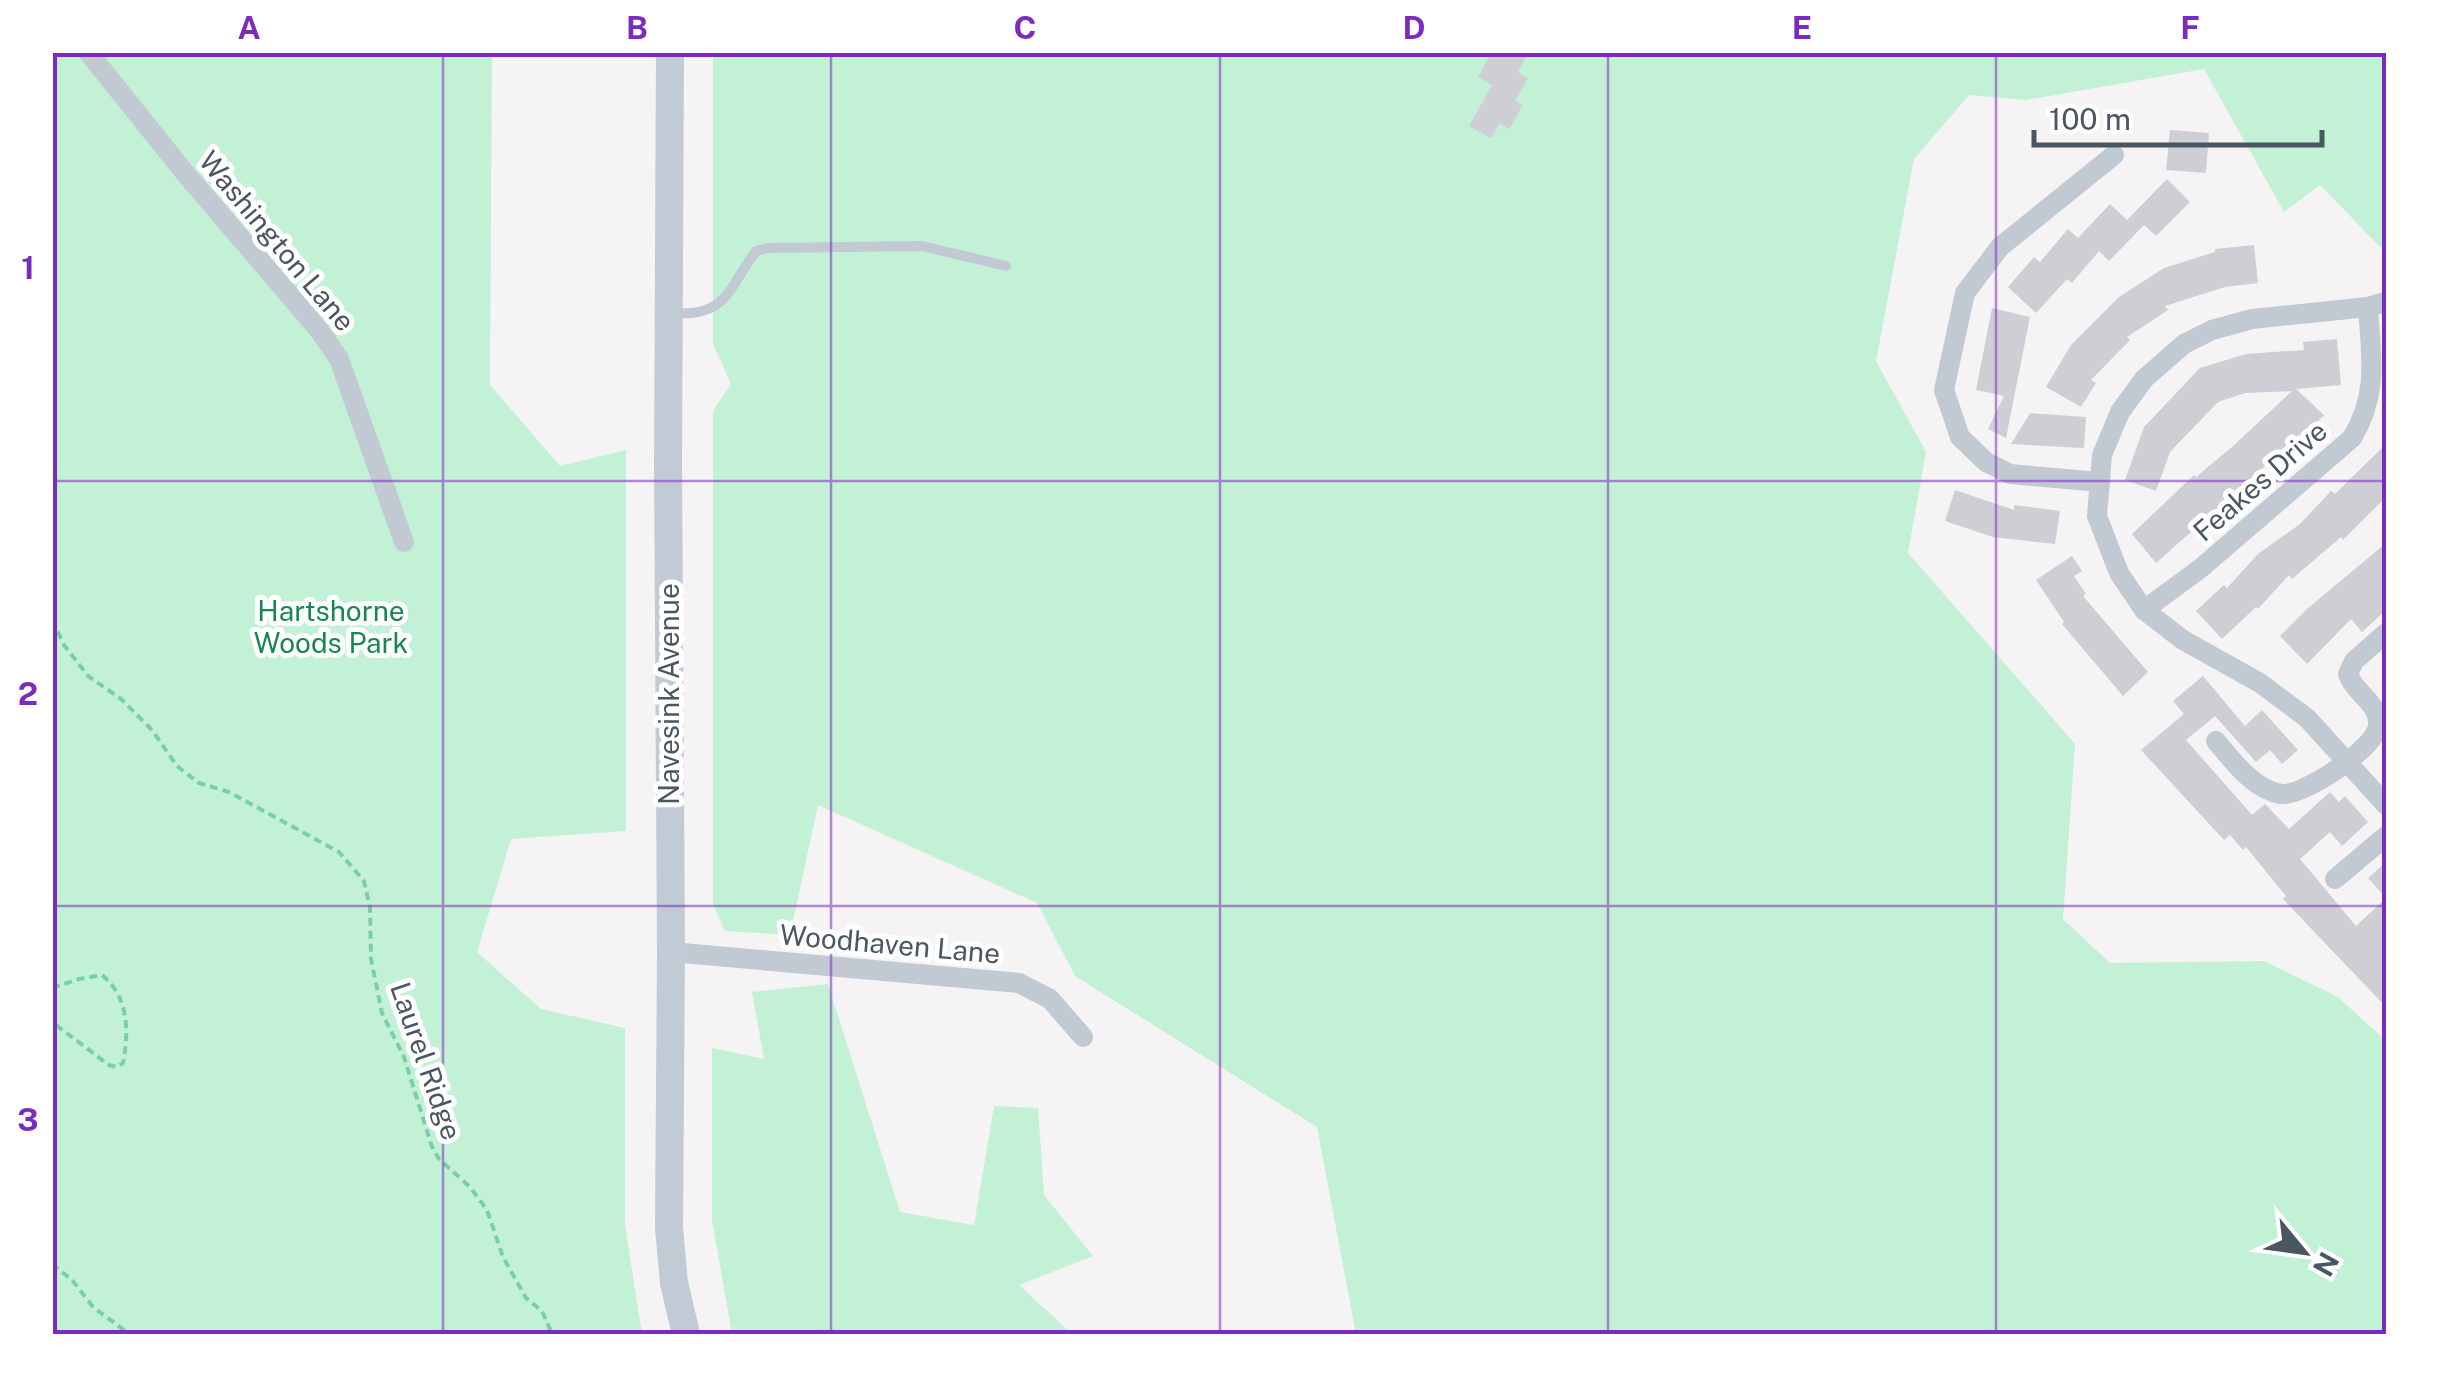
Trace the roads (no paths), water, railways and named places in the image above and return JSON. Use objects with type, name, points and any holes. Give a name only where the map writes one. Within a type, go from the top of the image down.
[{"type":"main road","name":"Navesink Avenue","points":[[670,52],[672,952],[668,1228],[674,1284],[686,1334]]},
{"type":"street","name":"Washington Lane","points":[[88,52],[185,174],[320,330],[339,359],[404,542]]},
{"type":"street","points":[[2100,482],[2010,474],[1986,462],[1960,437],[1944,390],[1965,293],[2000,247],[2114,155]]},
{"type":"street","points":[[2378,305],[2252,319],[2212,330],[2184,344],[2144,378],[2120,412],[2102,455],[2096,516],[2119,573],[2144,610],[2183,640],[2260,683],[2307,718],[2386,805]]},
{"type":"street","name":"Feakes Drive","points":[[2144,610],[2201,568],[2352,438],[2366,414],[2378,305]]},
{"type":"street","points":[[2216,741],[2256,781],[2285,795],[2300,792],[2346,764],[2371,742],[2378,727],[2377,712],[2351,684],[2348,674],[2354,661],[2386,634]]},
{"type":"street","points":[[2335,879],[2386,836]]},
{"type":"street","name":"Woodhaven Lane","points":[[672,952],[1019,983],[1050,999],[1083,1037]]},
{"type":"lane","points":[[670,313],[702,313],[719,302],[744,275],[756,251],[768,248],[922,246],[1006,266]]},
{"type":"park label","name":"Hartshorne Woods Park","points":[[331,627]]}]
